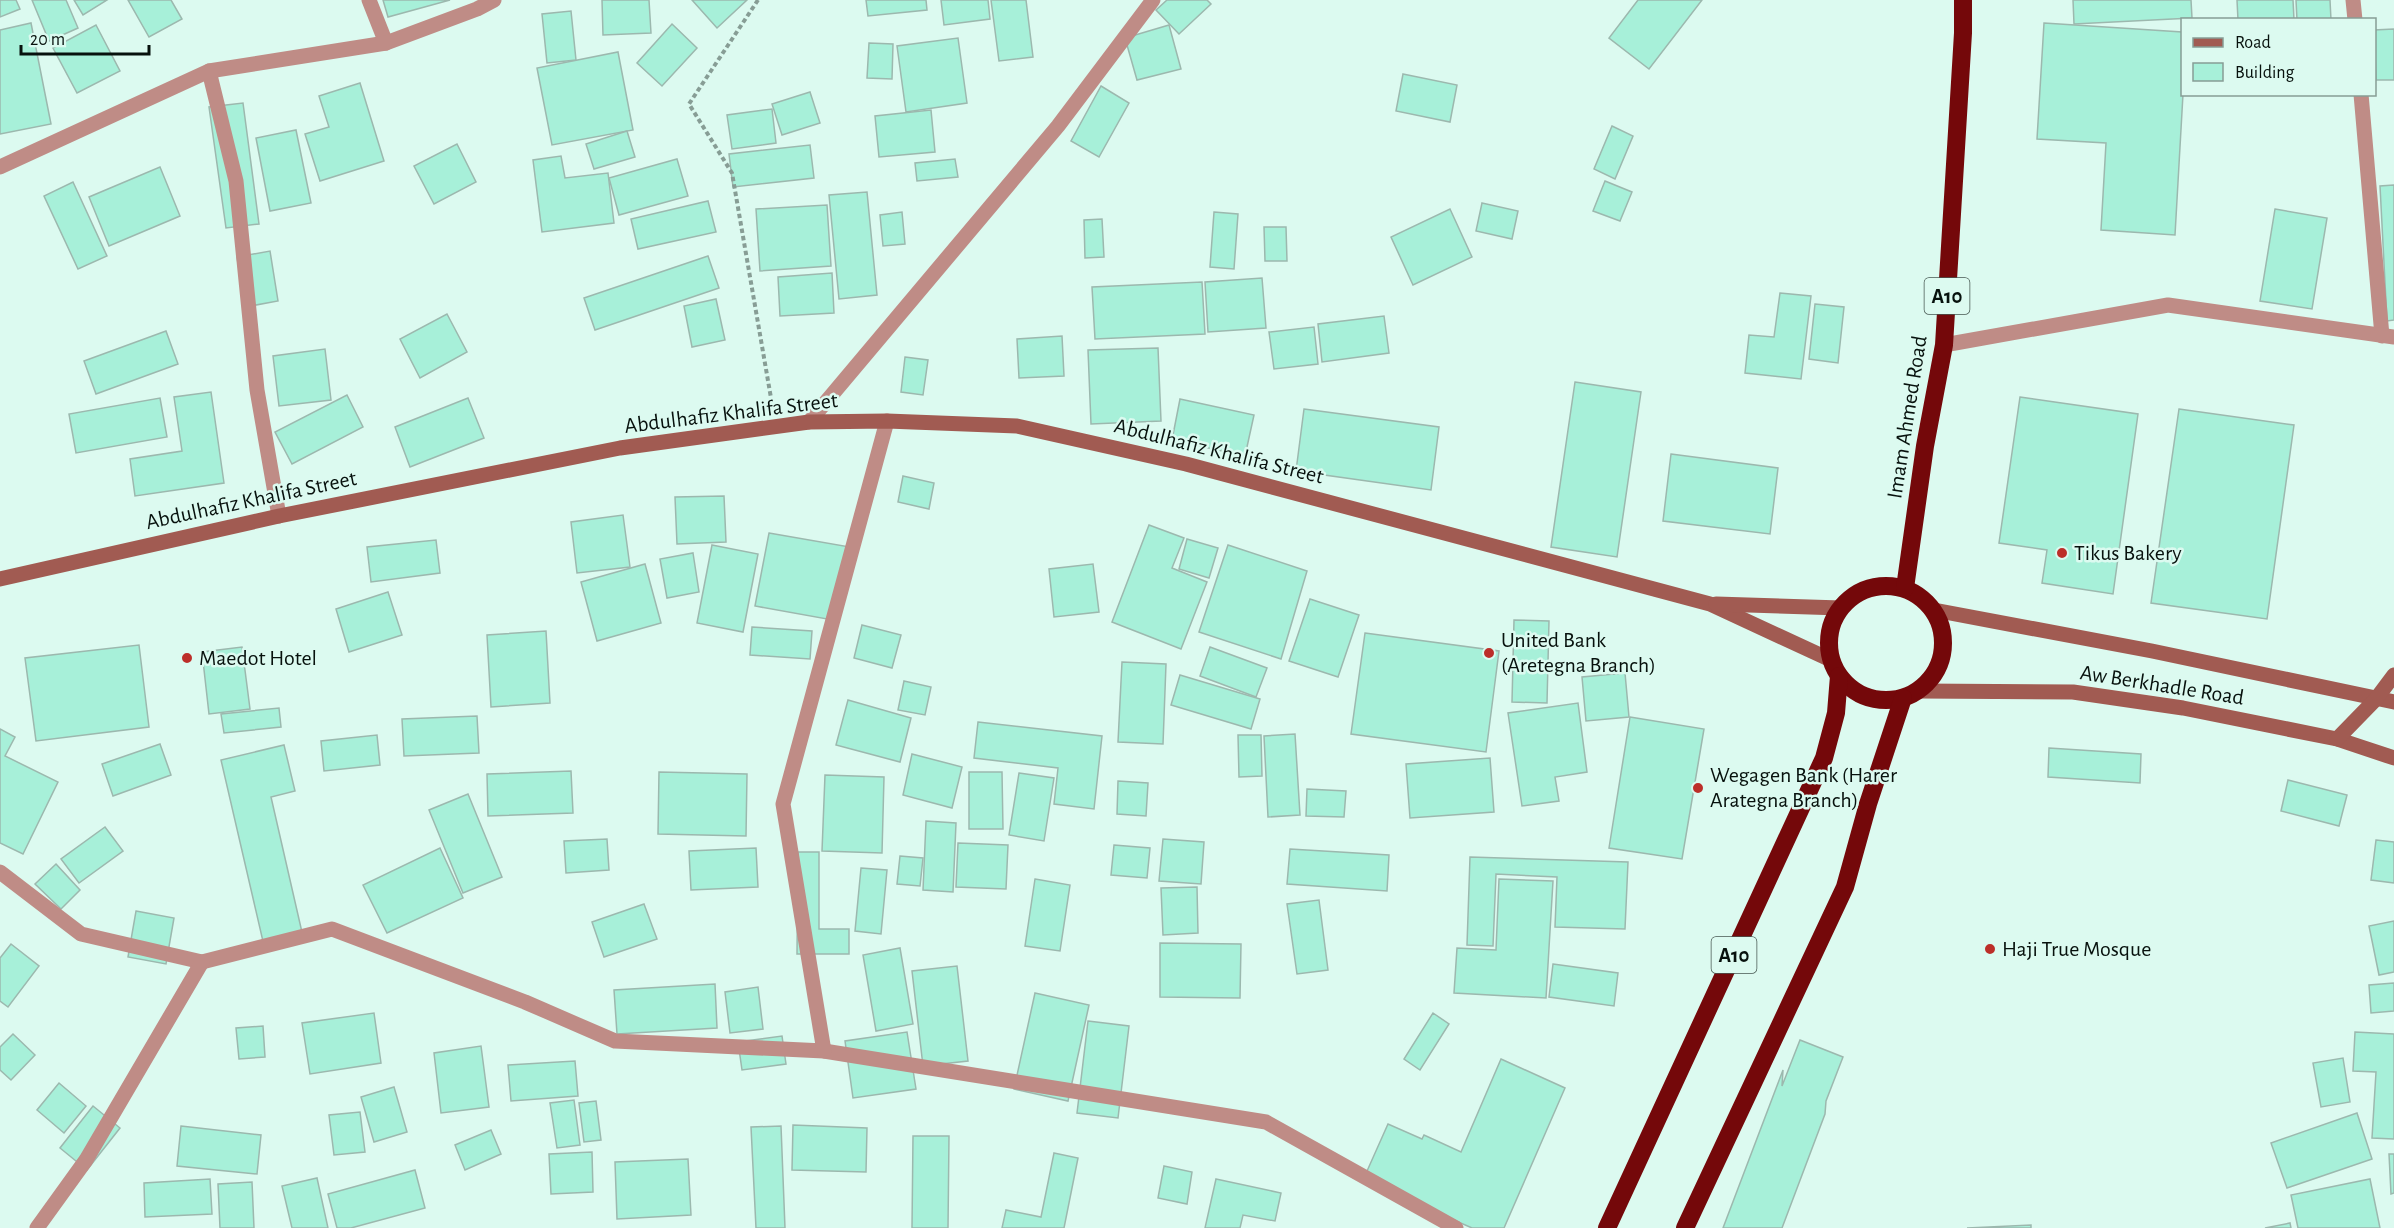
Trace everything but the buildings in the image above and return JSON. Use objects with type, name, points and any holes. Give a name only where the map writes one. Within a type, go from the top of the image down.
[{"type":"highway","name":"Imam Ahmed Road","points":[[1905,588],[1925,446],[1944,345],[1963,33],[1963,0]]},
{"type":"highway","points":[[1888,585],[1905,588],[1921,597],[1934,610],[1942,627],[1944,644],[1942,653],[1932,678],[1911,695],[1885,701],[1868,698],[1851,689],[1835,668],[1829,642],[1832,624],[1841,608],[1853,596],[1869,588],[1888,585]]},
{"type":"highway","name":"A10","points":[[1607,1228],[1824,758],[1836,713],[1835,668]]},
{"type":"highway","points":[[1685,1228],[1845,887],[1871,794],[1911,695]]},
{"type":"main road","name":"Abdulhafiz Khalifa Street","points":[[0,579],[279,516],[620,448],[809,422],[887,421],[1017,426],[1186,464],[1710,604]]},
{"type":"main road","points":[[1710,604],[1841,608]]},
{"type":"main road","points":[[1710,604],[1835,668]]},
{"type":"main road","name":"Aw Berkhadle Road","points":[[1934,610],[2152,651],[2394,702]]},
{"type":"main road","points":[[2337,739],[2376,699],[2394,675]]},
{"type":"main road","name":"Aw Berkhadle Road","points":[[1911,695],[2073,692],[2183,708],[2337,739],[2394,758]]},
{"type":"street","points":[[369,0],[386,43]]},
{"type":"street","points":[[0,166],[209,71],[386,43],[477,9],[494,0]]},
{"type":"street","points":[[809,422],[1058,126],[1153,0]]},
{"type":"street","points":[[2353,0],[2355,18]]},
{"type":"street","points":[[209,71],[236,181],[257,390],[279,516]]},
{"type":"street","points":[[1944,345],[2168,305],[2388,336],[2361,96]]},
{"type":"street","points":[[824,1052],[783,804],[887,421]]},
{"type":"street","points":[[0,872],[81,934],[202,962],[332,929],[525,1002],[615,1041],[824,1052],[1266,1122],[1456,1228]]},
{"type":"street","points":[[37,1228],[86,1160],[202,962]]},
{"type":"path","points":[[758,0],[689,104],[732,173],[776,426]]},
{"type":"place","name":"Tikus Bakery","points":[[2062,553]]},
{"type":"place","name":"United Bank (Aretegna Branch)","points":[[1489,653]]},
{"type":"place","name":"Maedot Hotel","points":[[187,658]]},
{"type":"place","name":"Wegagen Bank (Harer Arategna Branch)","points":[[1698,788]]},
{"type":"place","name":"Haji True Mosque","points":[[1990,949]]}]
